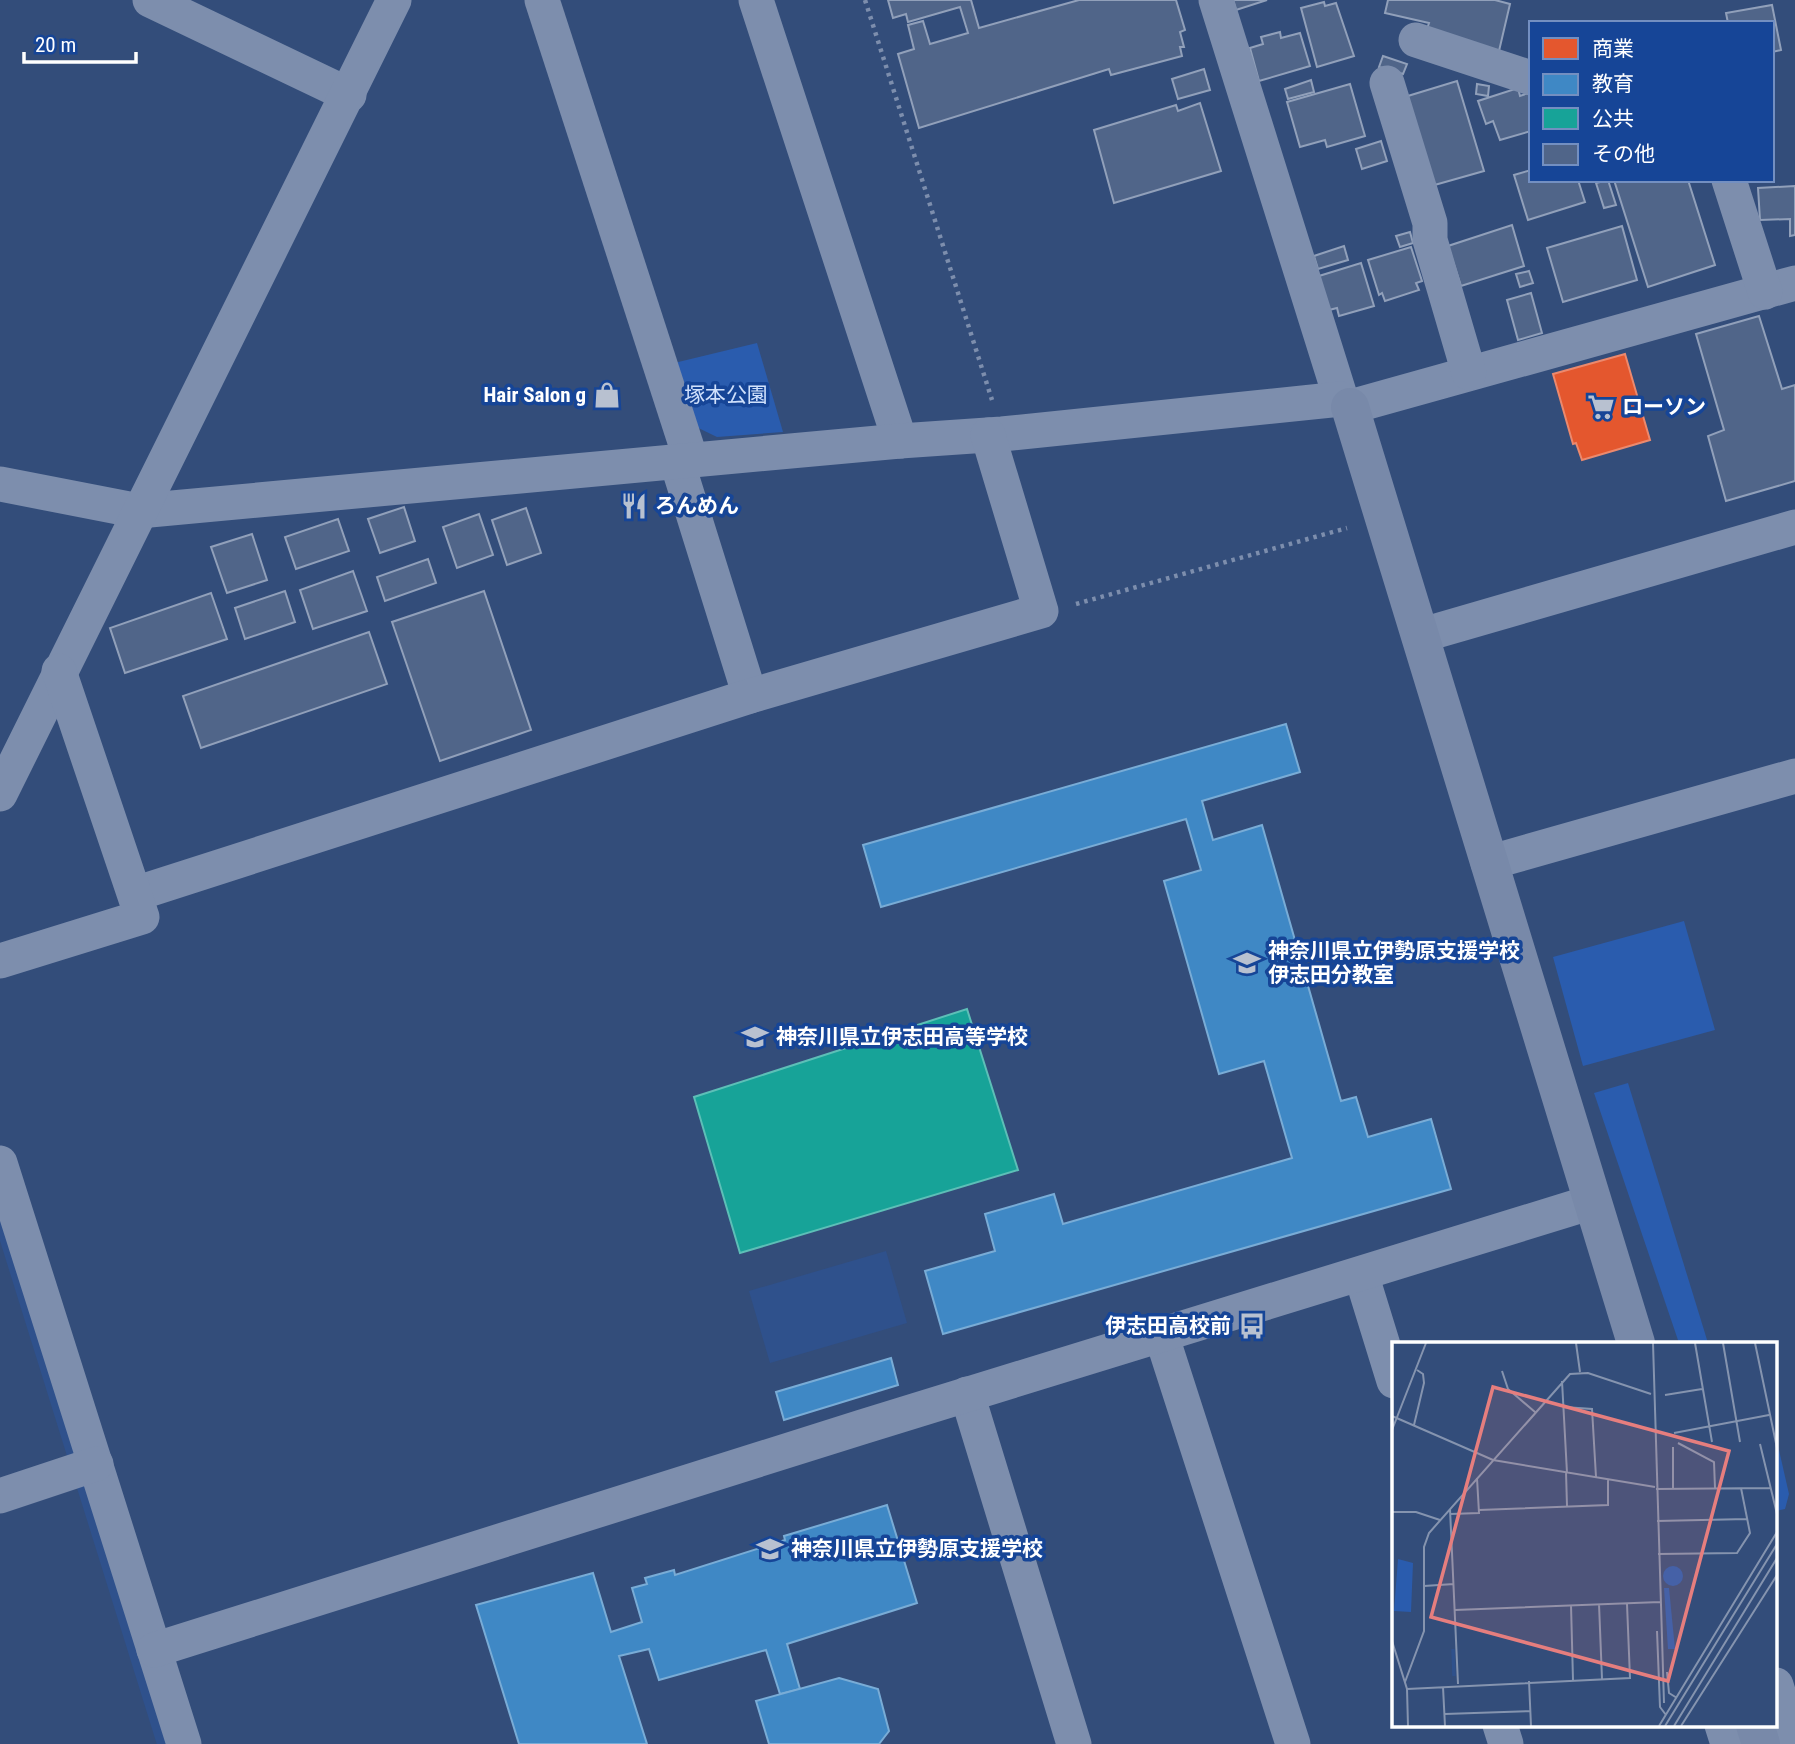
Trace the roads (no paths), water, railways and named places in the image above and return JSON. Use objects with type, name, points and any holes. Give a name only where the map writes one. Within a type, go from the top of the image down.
[{"type":"street","points":[[149,0],[349,95]]},
{"type":"street","points":[[0,794],[394,0]]},
{"type":"street","points":[[542,0],[684,461],[750,696]]},
{"type":"street","points":[[756,0],[900,440]]},
{"type":"street","points":[[1216,0],[1382,518],[1592,1202],[1637,1338]]},
{"type":"street","points":[[1416,40],[1529,77]]},
{"type":"street","points":[[1387,83],[1430,223],[1430,240],[1469,373]]},
{"type":"street","points":[[0,484],[139,512],[900,440],[995,435],[1345,403],[1469,373],[1780,287],[1729,182]]},
{"type":"street","points":[[135,894],[750,696],[1041,611],[995,435]]},
{"type":"street","points":[[1419,636],[1795,527]]},
{"type":"street","points":[[0,961],[142,917],[60,671]]},
{"type":"street","points":[[1488,863],[1795,776]]},
{"type":"street","points":[[0,1163],[184,1744]]},
{"type":"street","points":[[154,1650],[967,1394],[1592,1202]]},
{"type":"street","points":[[1361,1274],[1392,1375]]},
{"type":"street","points":[[1161,1334],[1293,1744]]},
{"type":"street","points":[[967,1394],[1074,1744]]},
{"type":"street","points":[[0,1496],[96,1464]]},
{"type":"street","points":[[1778,1692],[1794,1744]]},
{"type":"street","points":[[1500,1726],[1506,1744]]},
{"type":"street","points":[[1722,1726],[1728,1744]]},
{"type":"street","points":[[1755,1726],[1761,1744]]},
{"type":"waterway","points":[[0,1224],[162,1744]]},
{"type":"place","name":"Hair Salon g","points":[[607,395]]},
{"type":"place","name":"ローソン","points":[[1601,407]]},
{"type":"place","name":"ろんめん","points":[[634,506]]},
{"type":"place","name":"神奈川県立伊勢原支援学校 伊志田分教室","points":[[1247,963]]},
{"type":"place","name":"神奈川県立伊志田高等学校","points":[[755,1037]]},
{"type":"place","name":"伊志田高校前","points":[[1252,1326]]},
{"type":"place","name":"神奈川県立伊勢原支援学校","points":[[770,1549]]},
{"type":"park label","name":"塚本公園","points":[[726,395]]}]
